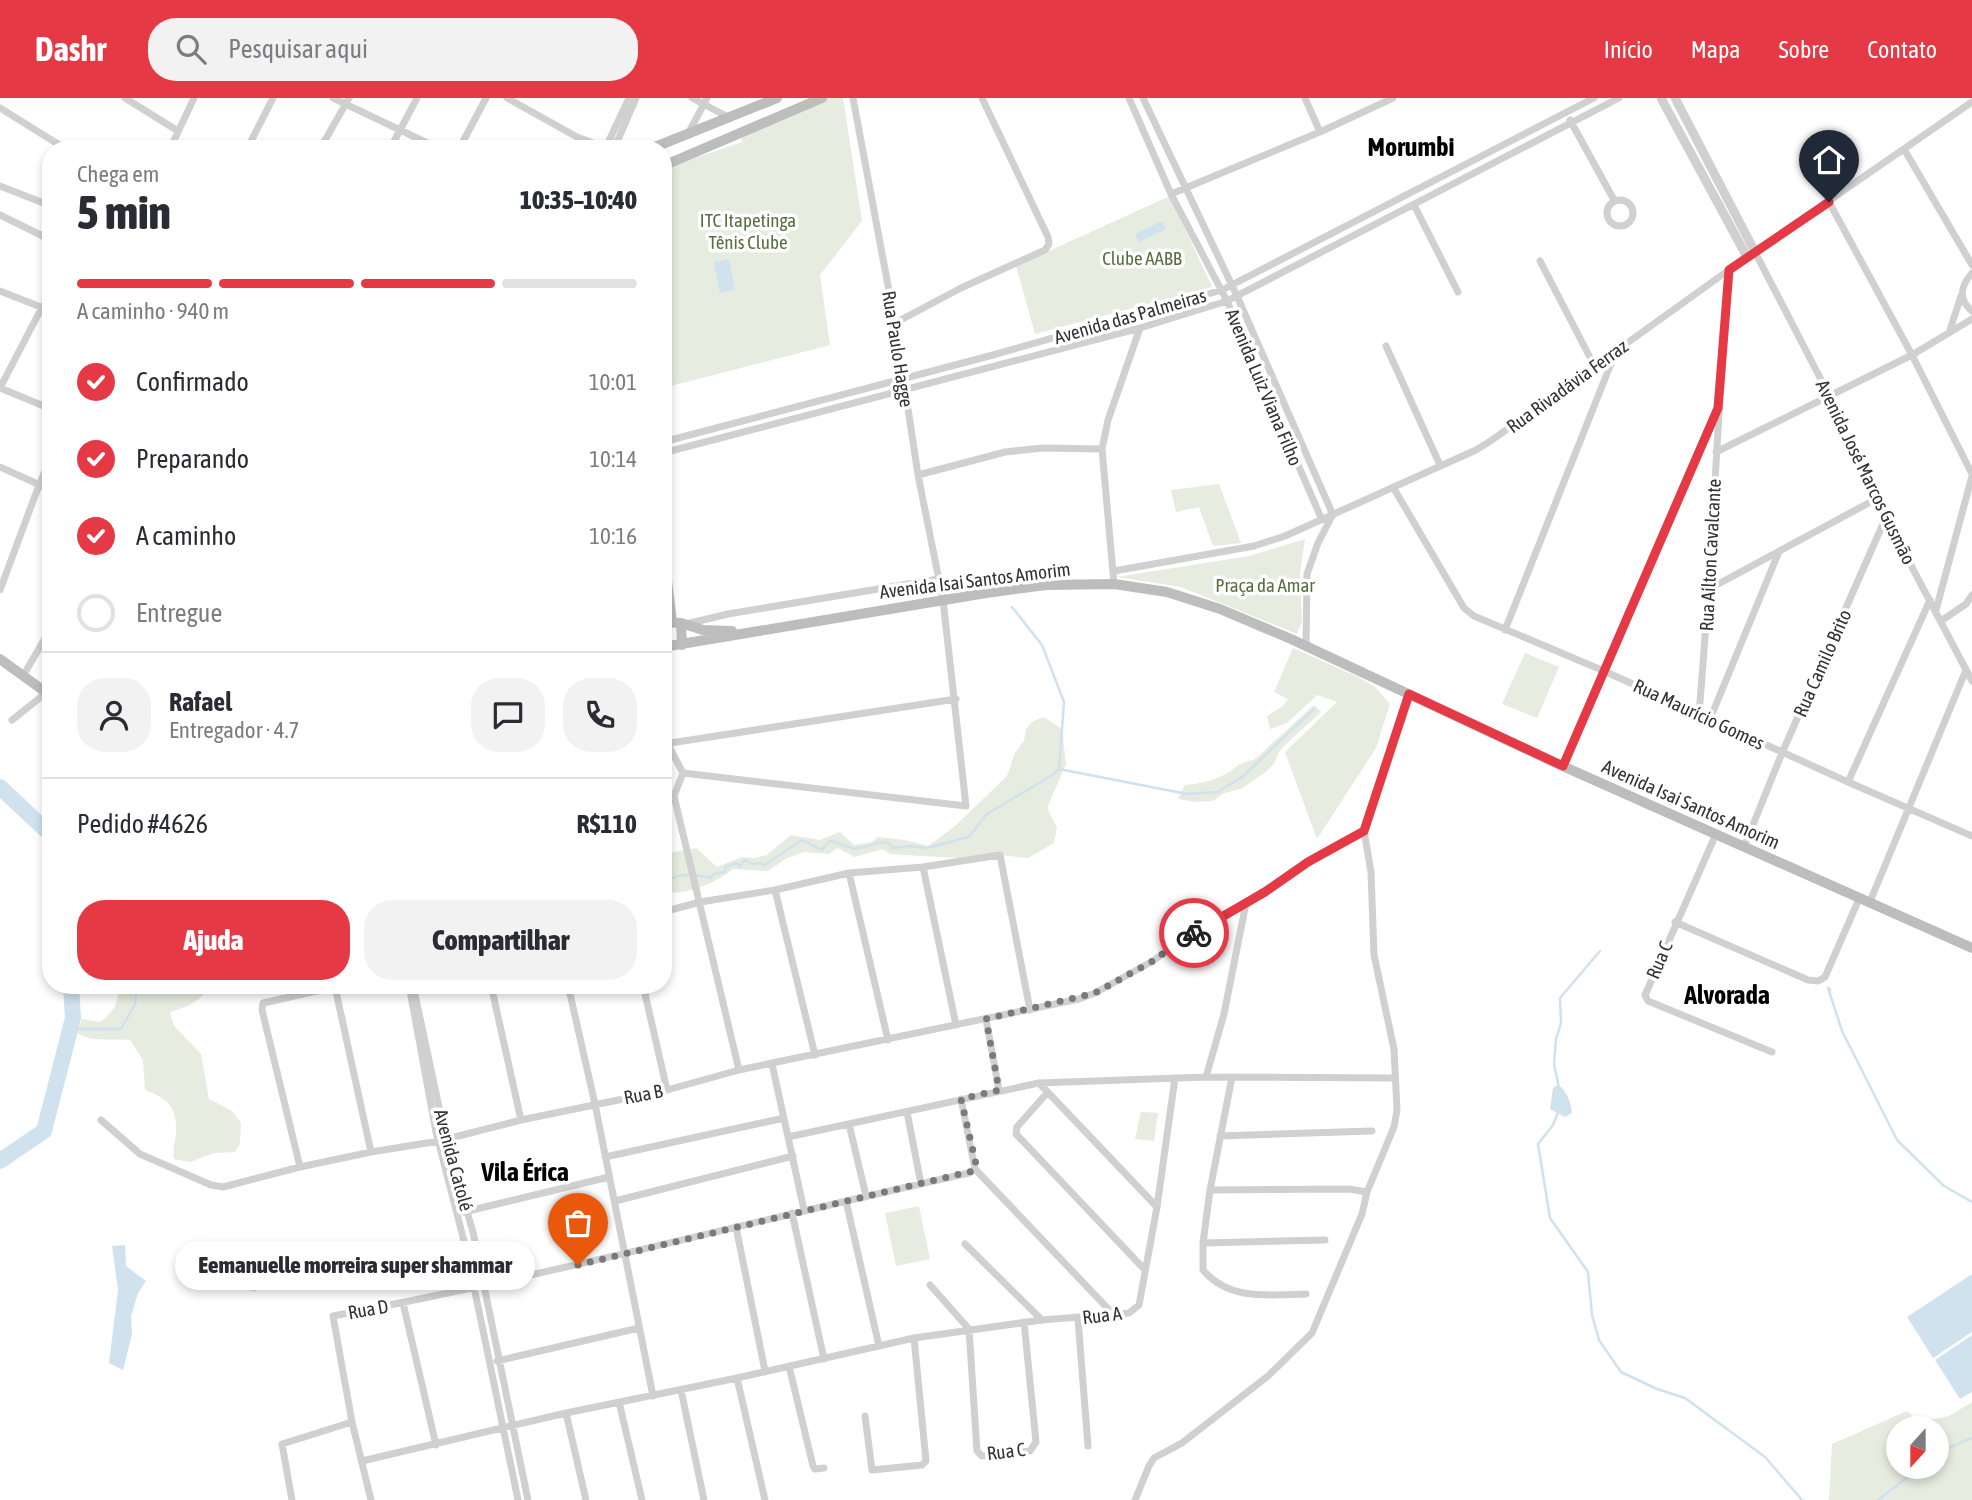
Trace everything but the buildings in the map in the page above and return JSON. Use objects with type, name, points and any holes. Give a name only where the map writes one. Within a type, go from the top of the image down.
[{"type":"main road","points":[[672,140],[777,98]]},
{"type":"main road","points":[[672,162],[822,98]]},
{"type":"main road","name":"Avenida Isai Santos Amorim","points":[[672,646],[750,631],[1045,585],[1114,584],[1167,592],[1220,608],[1306,646],[1563,766],[1972,948]]},
{"type":"main road","points":[[672,604],[682,645]]},
{"type":"main road","points":[[675,623],[712,631],[750,631]]},
{"type":"main road","points":[[0,659],[42,690]]},
{"type":"street","points":[[125,98],[178,131]]},
{"type":"street","points":[[174,140],[194,98]]},
{"type":"street","points":[[251,140],[272,98]]},
{"type":"street","points":[[333,98],[347,101],[422,140]]},
{"type":"street","points":[[395,140],[417,98]]},
{"type":"street","points":[[464,140],[485,98]]},
{"type":"street","points":[[507,98],[586,140]]},
{"type":"street","points":[[610,140],[629,98]]},
{"type":"street","points":[[611,140],[636,98]]},
{"type":"street","points":[[692,98],[705,101],[730,118]]},
{"type":"street","name":"Rua Paulo Hagge","points":[[683,773],[966,806],[943,600],[918,475],[895,323],[853,98]]},
{"type":"street","points":[[895,323],[961,288],[1045,250],[1049,244],[982,98]]},
{"type":"street","name":"Avenida Luiz Viana Filho","points":[[1129,98],[1171,194],[1227,300],[1328,519]]},
{"type":"street","name":"Avenida Luiz Viana Filho","points":[[1143,98],[1237,296],[1328,519]]},
{"type":"street","points":[[1305,98],[1321,132]]},
{"type":"street","points":[[1171,194],[1321,132],[1393,98]]},
{"type":"street","name":"Avenida das Palmeiras","points":[[672,440],[1137,316],[1222,290],[1594,98]]},
{"type":"street","name":"Avenida das Palmeiras","points":[[672,451],[1140,328],[1227,300],[1619,98]]},
{"type":"street","name":"Avenida José Marcos Gusmão","points":[[1661,98],[1751,255],[1759,263],[1830,397],[1877,499],[1972,681]]},
{"type":"street","name":"Avenida José Marcos Gusmão","points":[[1675,98],[1751,255]]},
{"type":"street","points":[[325,140],[347,101]]},
{"type":"street","points":[[688,134],[705,101]]},
{"type":"street","name":"Rua Rivadávia Ferraz","points":[[1114,571],[1254,546],[1285,536],[1328,519],[1476,450],[1972,102]]},
{"type":"street","points":[[0,108],[52,140]]},
{"type":"street","points":[[1567,113],[1614,200]]},
{"type":"street","points":[[1904,149],[1972,265]]},
{"type":"street","points":[[0,198],[2,187],[42,202]]},
{"type":"street","points":[[1829,202],[1912,355],[1972,475],[1936,610]]},
{"type":"street","points":[[1414,205],[1458,292]]},
{"type":"street","points":[[4,216],[42,235]]},
{"type":"street","points":[[1301,249],[1307,260]]},
{"type":"street","points":[[1540,261],[1594,365]]},
{"type":"street","name":"Rua Aílton Cavalcante","points":[[1699,713],[1729,270]]},
{"type":"street","points":[[1949,333],[1964,284],[1972,273]]},
{"type":"street","points":[[0,291],[42,307]]},
{"type":"street","points":[[1961,295],[1964,304],[1972,311]]},
{"type":"street","points":[[42,317],[0,388],[42,405]]},
{"type":"street","points":[[1716,452],[1912,355],[1972,319]]},
{"type":"street","points":[[1114,584],[1102,449],[1108,419],[1140,328]]},
{"type":"street","points":[[1385,346],[1440,465]]},
{"type":"street","points":[[1505,630],[1616,351]]},
{"type":"street","points":[[1563,766],[1718,408]]},
{"type":"street","points":[[918,475],[1014,450],[1102,449]]},
{"type":"street","points":[[0,467],[42,486]]},
{"type":"street","points":[[0,590],[42,478]]},
{"type":"street","name":"Rua Maurício Gomes","points":[[1393,487],[1464,608],[1474,616],[1604,671],[1972,836]]},
{"type":"street","points":[[1709,589],[1877,499]]},
{"type":"street","name":"Rua Camilo Brito","points":[[1744,847],[1782,753],[1886,517]]},
{"type":"street","points":[[1306,646],[1307,574],[1328,519]]},
{"type":"street","points":[[1710,719],[1778,553]]},
{"type":"street","points":[[675,623],[938,579]]},
{"type":"street","points":[[1941,621],[1969,606],[1972,595]]},
{"type":"street","points":[[1848,782],[1930,600]]},
{"type":"street","points":[[23,676],[42,643]]},
{"type":"street","points":[[1870,904],[1966,670]]},
{"type":"street","points":[[1135,1500],[1154,1458],[1182,1443],[1268,1376],[1308,1338],[1316,1325],[1362,1214],[1367,1192],[1396,1119],[1391,1033],[1374,955],[1371,872],[1364,831],[1409,694]]},
{"type":"street","points":[[12,720],[42,699]]},
{"type":"street","points":[[672,743],[956,699]]},
{"type":"street","points":[[672,755],[683,773],[674,796],[739,1070]]},
{"type":"street","name":"Rua B","points":[[101,1120],[140,1154],[217,1186],[371,1152],[443,1140],[522,1120],[667,1090],[739,1070],[1030,1010],[1095,993],[1153,961],[1177,943],[1246,903],[1308,862],[1364,831]]},
{"type":"street","name":"Rua C","points":[[1716,834],[1645,992],[1646,998],[1772,1052]]},
{"type":"street","points":[[672,910],[849,873],[923,867],[1000,855],[1030,1010]]},
{"type":"street","points":[[923,867],[956,1025]]},
{"type":"street","points":[[849,873],[888,1040]]},
{"type":"street","points":[[775,890],[815,1055]]},
{"type":"street","points":[[1675,922],[1808,980],[1818,981],[1825,977],[1859,899]]},
{"type":"street","points":[[1206,1077],[1224,1014],[1246,903]]},
{"type":"street","points":[[300,1167],[262,1010],[263,1003],[304,994]]},
{"type":"street","points":[[337,994],[371,1152]]},
{"type":"street","name":"Avenida Catolé","points":[[413,994],[518,1500]]},
{"type":"street","points":[[493,994],[522,1120]]},
{"type":"street","points":[[570,994],[595,1104],[653,1396]]},
{"type":"street","points":[[645,994],[667,1090]]},
{"type":"street","points":[[986,1019],[999,1090]]},
{"type":"street","points":[[772,1065],[804,1210]]},
{"type":"street","points":[[788,1137],[1039,1083],[1206,1077],[1395,1078]]},
{"type":"street","points":[[1232,1077],[1210,1190],[1203,1243],[1203,1270],[1237,1292],[1254,1296],[1306,1294]]},
{"type":"street","name":"Rua A","points":[[362,1461],[566,1413],[914,1338],[1024,1322],[1129,1313],[1139,1305],[1157,1208],[1175,1078]]},
{"type":"street","points":[[1039,1083],[1157,1208]]},
{"type":"street","points":[[1047,1093],[1017,1127],[1016,1134],[1144,1270]]},
{"type":"street","points":[[961,1099],[975,1170],[1114,1315]]},
{"type":"street","points":[[906,1112],[921,1184]]},
{"type":"street","points":[[605,1157],[784,1118]]},
{"type":"street","points":[[849,1124],[866,1196]]},
{"type":"street","points":[[1220,1136],[1372,1131]]},
{"type":"street","name":"Avenida Catolé","points":[[443,1140],[468,1211],[528,1500]]},
{"type":"street","points":[[615,1201],[793,1156]]},
{"type":"street","name":"Rua D","points":[[352,1422],[333,1316],[625,1254],[975,1170]]},
{"type":"street","points":[[457,1213],[609,1177]]},
{"type":"street","points":[[1210,1190],[1349,1189],[1367,1192]]},
{"type":"street","points":[[846,1201],[878,1346]]},
{"type":"street","points":[[792,1213],[824,1359]]},
{"type":"street","points":[[736,1227],[765,1371]]},
{"type":"street","points":[[1203,1243],[1325,1240]]},
{"type":"street","points":[[965,1244],[1042,1320]]},
{"type":"street","points":[[930,1285],[969,1329]]},
{"type":"street","points":[[403,1303],[436,1445]]},
{"type":"street","points":[[1078,1318],[1087,1446]]},
{"type":"street","name":"Rua C","points":[[969,1329],[978,1453],[982,1456],[1030,1451],[1036,1443],[1024,1322]]},
{"type":"street","points":[[491,1363],[639,1328]]},
{"type":"street","points":[[865,1416],[872,1470],[922,1465],[926,1461],[914,1338]]},
{"type":"street","points":[[789,1366],[813,1468],[824,1468]]},
{"type":"street","points":[[737,1378],[765,1500]]},
{"type":"street","points":[[681,1390],[705,1500]]},
{"type":"street","points":[[619,1402],[642,1500]]},
{"type":"street","points":[[566,1413],[586,1500]]},
{"type":"street","points":[[292,1500],[282,1444],[352,1422],[371,1500]]},
{"type":"green space","name":"ITC Itapetinga Tênis Clube","points":[[817,98],[843,98],[862,221],[820,275],[830,345],[672,386],[672,166],[742,142],[739,130]]},
{"type":"green space","name":"Clube AABB","points":[[1170,196],[1212,287],[1035,334],[1016,266]]},
{"type":"green space","points":[[1219,484],[1241,543],[1213,546],[1199,507],[1176,512],[1171,490]]},
{"type":"green space","name":"Praça da Amar","points":[[1305,539],[1300,573],[1302,622],[1297,634],[1181,587],[1117,577],[1249,556]]},
{"type":"green space","points":[[1293,648],[1358,677],[1375,687],[1390,704],[1376,748],[1317,839],[1285,752],[1337,702],[1317,695],[1287,723],[1270,729],[1267,716],[1283,706],[1288,699],[1274,692]]},
{"type":"green space","points":[[1525,653],[1559,667],[1537,718],[1502,704]]},
{"type":"green space","points":[[1314,705],[1321,712],[1283,747],[1266,772],[1241,789],[1224,793],[1213,801],[1178,799],[1185,785],[1202,783],[1254,760]]},
{"type":"green space","points":[[1044,717],[1062,729],[1066,764],[1047,808],[1057,828],[1054,843],[1028,858],[1000,855],[989,860],[890,854],[883,849],[855,857],[837,848],[829,854],[804,852],[787,858],[768,871],[733,869],[701,887],[672,893],[672,852],[696,848],[717,867],[742,857],[767,855],[791,835],[820,840],[840,832],[854,845],[872,842],[878,837],[928,846],[954,827],[1007,776],[1015,753],[1024,741],[1026,729],[1032,722]]},
{"type":"green space","points":[[118,994],[204,994],[193,1003],[170,1012],[174,1026],[201,1054],[209,1099],[232,1111],[241,1123],[240,1143],[235,1152],[214,1153],[190,1162],[174,1159],[175,1115],[169,1104],[145,1090],[143,1060],[130,1040],[96,1039],[77,1033],[82,1019],[100,1022],[115,1006]]},
{"type":"green space","points":[[1141,1112],[1158,1113],[1154,1141],[1135,1139]]},
{"type":"green space","points":[[919,1206],[930,1259],[896,1266],[885,1213]]},
{"type":"green space","points":[[1972,1402],[1972,1500],[1829,1500],[1832,1444],[1886,1420],[1886,1479],[1950,1479],[1949,1416]]},
{"type":"green space","points":[[1907,1411],[1912,1416],[1896,1416]]},
{"type":"water","points":[[1162,221],[1166,229],[1139,242],[1135,234]]},
{"type":"water","points":[[729,259],[735,290],[720,293],[714,262]]},
{"type":"water","points":[[1558,1085],[1566,1093],[1571,1105],[1572,1113],[1565,1117],[1550,1109],[1553,1088]]},
{"type":"water","points":[[125,1245],[126,1266],[146,1281],[138,1293],[131,1316],[132,1334],[123,1370],[109,1363],[118,1290],[112,1246]]},
{"type":"water","points":[[246,1254],[262,1272],[244,1278],[257,1292],[237,1288],[229,1278],[236,1259]]},
{"type":"water","points":[[1972,1274],[1972,1332],[1933,1358],[1907,1317]]},
{"type":"water","points":[[1972,1335],[1972,1392],[1960,1399],[1935,1360]]},
{"type":"waterway","points":[[672,878],[692,875],[711,878],[714,874],[724,872],[726,867],[736,863],[740,866],[745,860],[764,865],[802,840],[822,850],[829,841],[853,848],[884,842],[889,843],[892,848],[927,848],[969,837],[987,814],[1054,774],[1059,769],[1064,702],[1042,645],[1012,607]]},
{"type":"waterway","points":[[1059,769],[1187,794],[1217,792],[1241,778],[1314,709]]},
{"type":"waterway","points":[[0,787],[42,827]]},
{"type":"waterway","points":[[1559,1088],[1554,1064],[1556,1039],[1561,1023],[1560,998],[1600,951]]},
{"type":"waterway","points":[[1830,990],[1828,988],[1842,1031],[1897,1140],[1944,1186],[1972,1202]]},
{"type":"waterway","points":[[0,1161],[44,1131],[73,1018],[72,994]]},
{"type":"waterway","points":[[73,1018],[78,1029],[121,1029],[135,1004],[137,994]]},
{"type":"waterway","points":[[1558,1112],[1553,1125],[1538,1144],[1550,1218],[1588,1272],[1592,1315],[1599,1340],[1621,1372],[1657,1389],[1685,1398],[1765,1457],[1802,1500]]},
{"type":"waterway","points":[[1950,1447],[1972,1438]]},
{"type":"waterway","points":[[1878,1500],[1905,1479]]},
{"type":"way so far","points":[[578,1265],[975,1170],[976,1164],[961,1099],[999,1090],[986,1019],[1079,999],[1095,993],[1153,961],[1194,933]]},
{"type":"place","name":"Eemanuelle morreira super shammar","points":[[578,1265]]},
{"type":"district","name":"Morumbi","points":[[1411,147]]},
{"type":"district","name":"Alvorada","points":[[1727,995]]},
{"type":"district","name":"Vila Érica","points":[[525,1172]]},
{"type":"route","points":[[1194,933],[1265,892],[1288,874],[1364,831],[1409,694],[1563,766],[1718,408],[1729,270],[1829,202]]}]
